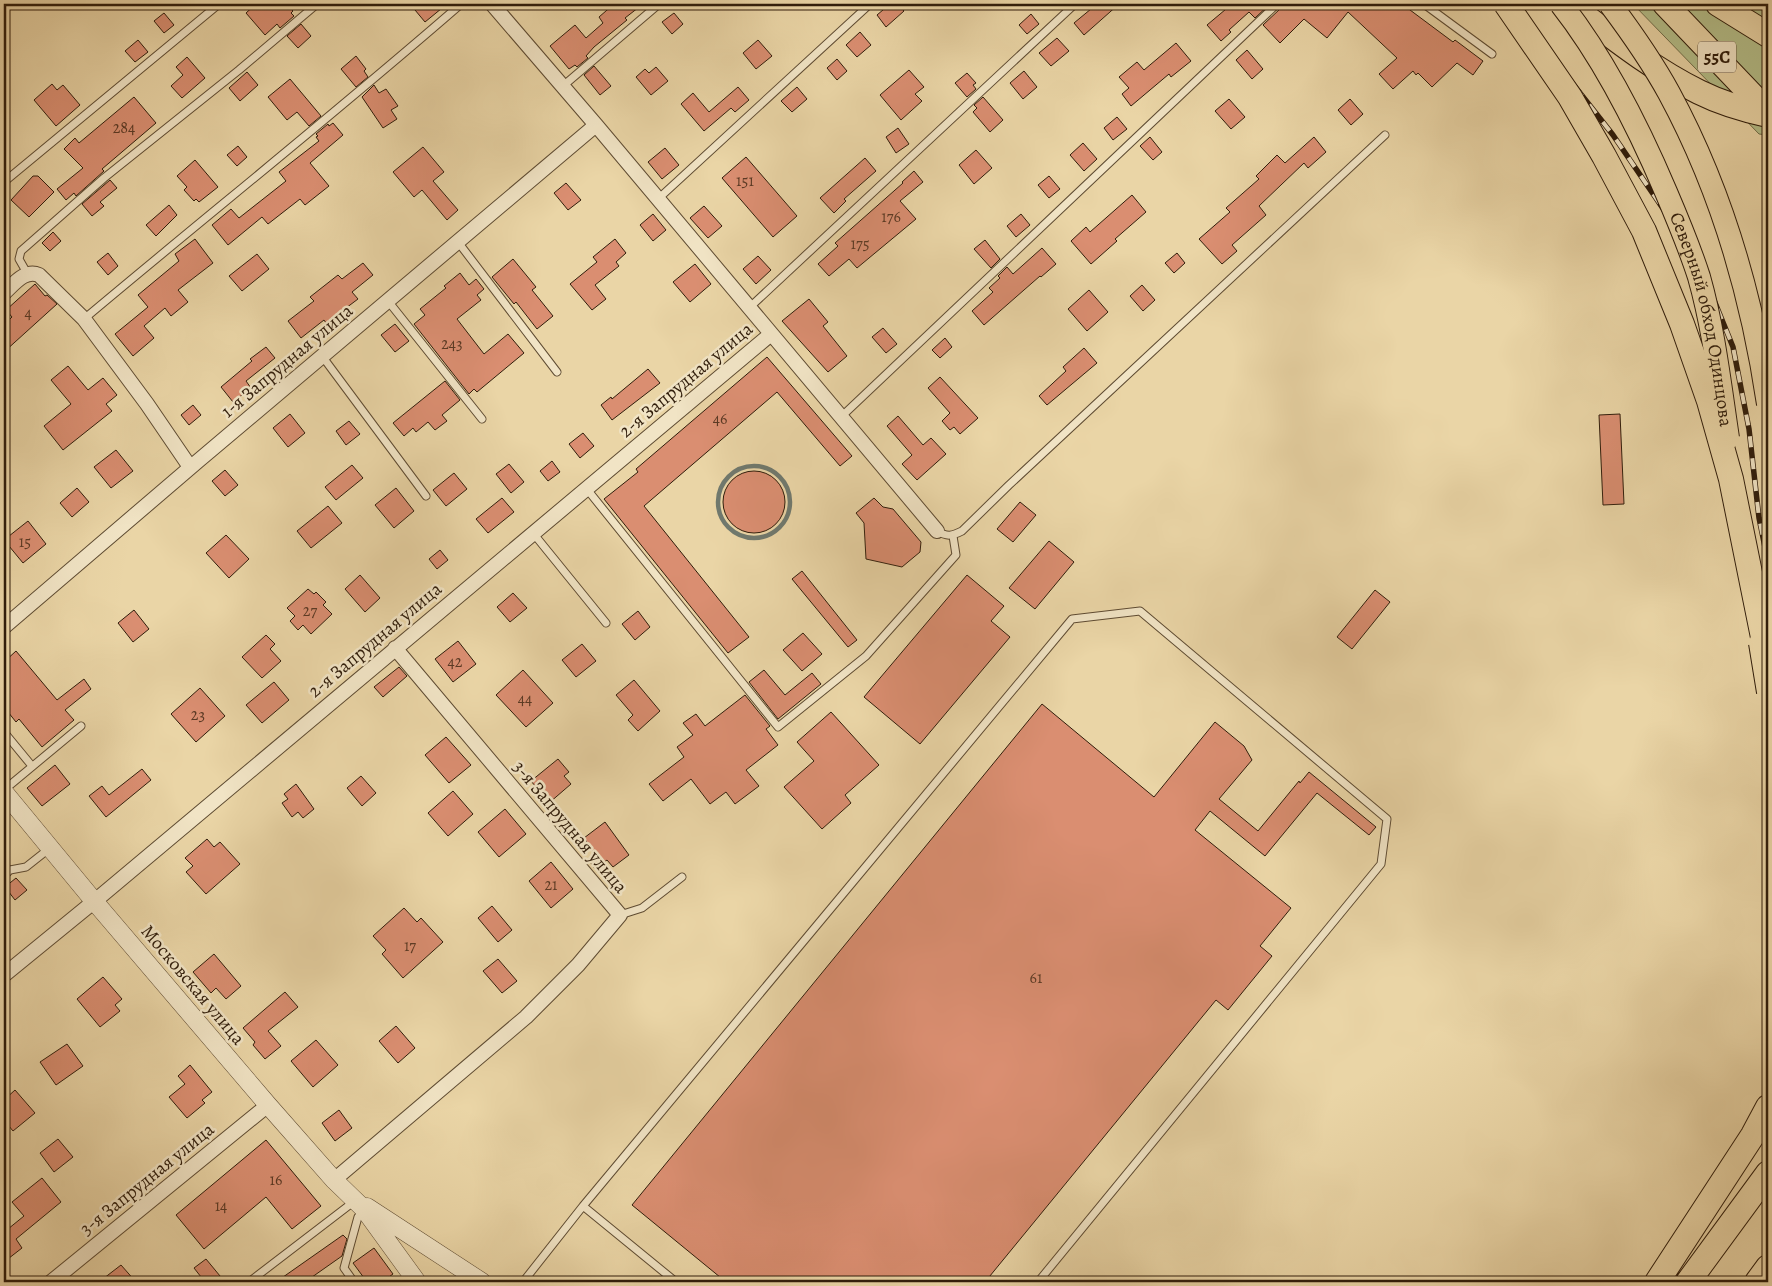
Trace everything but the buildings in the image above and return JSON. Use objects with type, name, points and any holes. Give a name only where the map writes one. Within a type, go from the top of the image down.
[{"type":"highway","points":[[1506,4],[1570,97],[1604,156],[1644,231],[1682,324],[1709,401],[1731,479],[1768,662]]},
{"type":"highway","points":[[1569,4],[1660,71],[1700,93],[1744,109],[1768,114]]},
{"type":"highway","name":"55C","points":[[1665,4],[1768,114]]},
{"type":"highway","points":[[1718,4],[1768,35]]},
{"type":"highway","points":[[1657,1282],[1753,1135],[1768,1108]]},
{"type":"highway","points":[[1688,1282],[1768,1173]]},
{"type":"highway","points":[[1757,1282],[1768,1267]]},
{"type":"main road","name":"Северный обход Одинцова","points":[[1561,4],[1578,25],[1615,86],[1647,146],[1699,277],[1710,322],[1768,692]]},
{"type":"main road","points":[[1610,4],[1668,93],[1697,152],[1725,222],[1746,294],[1768,404]]},
{"type":"street","points":[[492,4],[596,125],[937,532]]},
{"type":"street","name":"1-я Запрудная улица","points":[[4,627],[190,467],[596,125]]},
{"type":"street","points":[[4,293],[28,273],[33,272],[39,275],[84,319],[147,404],[190,467]]},
{"type":"street","name":"2-я Запрудная улица","points":[[4,975],[770,334]]},
{"type":"street","name":"3-я Запрудная улица","points":[[334,1180],[526,1017],[578,965],[620,916],[395,648]]},
{"type":"street","name":"Московская улица","points":[[4,791],[94,901],[334,1180],[360,1204],[482,1282]]},
{"type":"street","name":"3-я Запрудная улица","points":[[51,1282],[268,1105]]},
{"type":"street","name":"Московская улица","points":[[360,1204],[417,1282]]},
{"type":"lane","points":[[4,182],[219,4]]},
{"type":"lane","points":[[28,273],[19,259],[21,251],[104,178],[239,70],[317,4]]},
{"type":"lane","points":[[84,319],[385,70],[461,4]]},
{"type":"lane","points":[[563,86],[659,4]]},
{"type":"lane","points":[[658,199],[870,4]]},
{"type":"lane","points":[[749,308],[1075,4]]},
{"type":"lane","points":[[841,417],[1277,4]]},
{"type":"lane","points":[[1424,4],[1492,54]]},
{"type":"lane","points":[[937,532],[953,536],[962,531],[1385,135]]},
{"type":"lane","points":[[458,242],[558,372]]},
{"type":"lane","points":[[388,300],[482,419]]},
{"type":"lane","points":[[322,356],[426,496]]},
{"type":"lane","points":[[586,488],[778,727],[866,656],[956,555],[953,536]]},
{"type":"lane","points":[[532,533],[606,623]]},
{"type":"lane","points":[[523,1282],[583,1206],[1072,619],[1140,610],[1387,818],[1381,864],[1038,1282]]},
{"type":"lane","points":[[4,791],[81,726]]},
{"type":"lane","points":[[4,732],[32,766]]},
{"type":"lane","points":[[4,876],[10,870],[26,868],[50,848]]},
{"type":"lane","points":[[620,916],[642,908],[682,877]]},
{"type":"lane","points":[[350,1281],[344,1268],[360,1204]]},
{"type":"lane","points":[[249,1282],[337,1216],[360,1204]]},
{"type":"lane","points":[[583,1206],[676,1282]]},
{"type":"green space","points":[[1633,4],[1768,4],[1768,135],[1759,134]]},
{"type":"waterway","points":[[754,466],[774,472],[784,482],[790,502],[784,522],[774,532],[754,538],[734,532],[724,522],[718,502],[724,482],[734,472],[754,466]]},
{"type":"railway","points":[[1504,4],[1554,60],[1613,135],[1664,210],[1705,278],[1733,347],[1749,429],[1759,518],[1768,562]]}]
